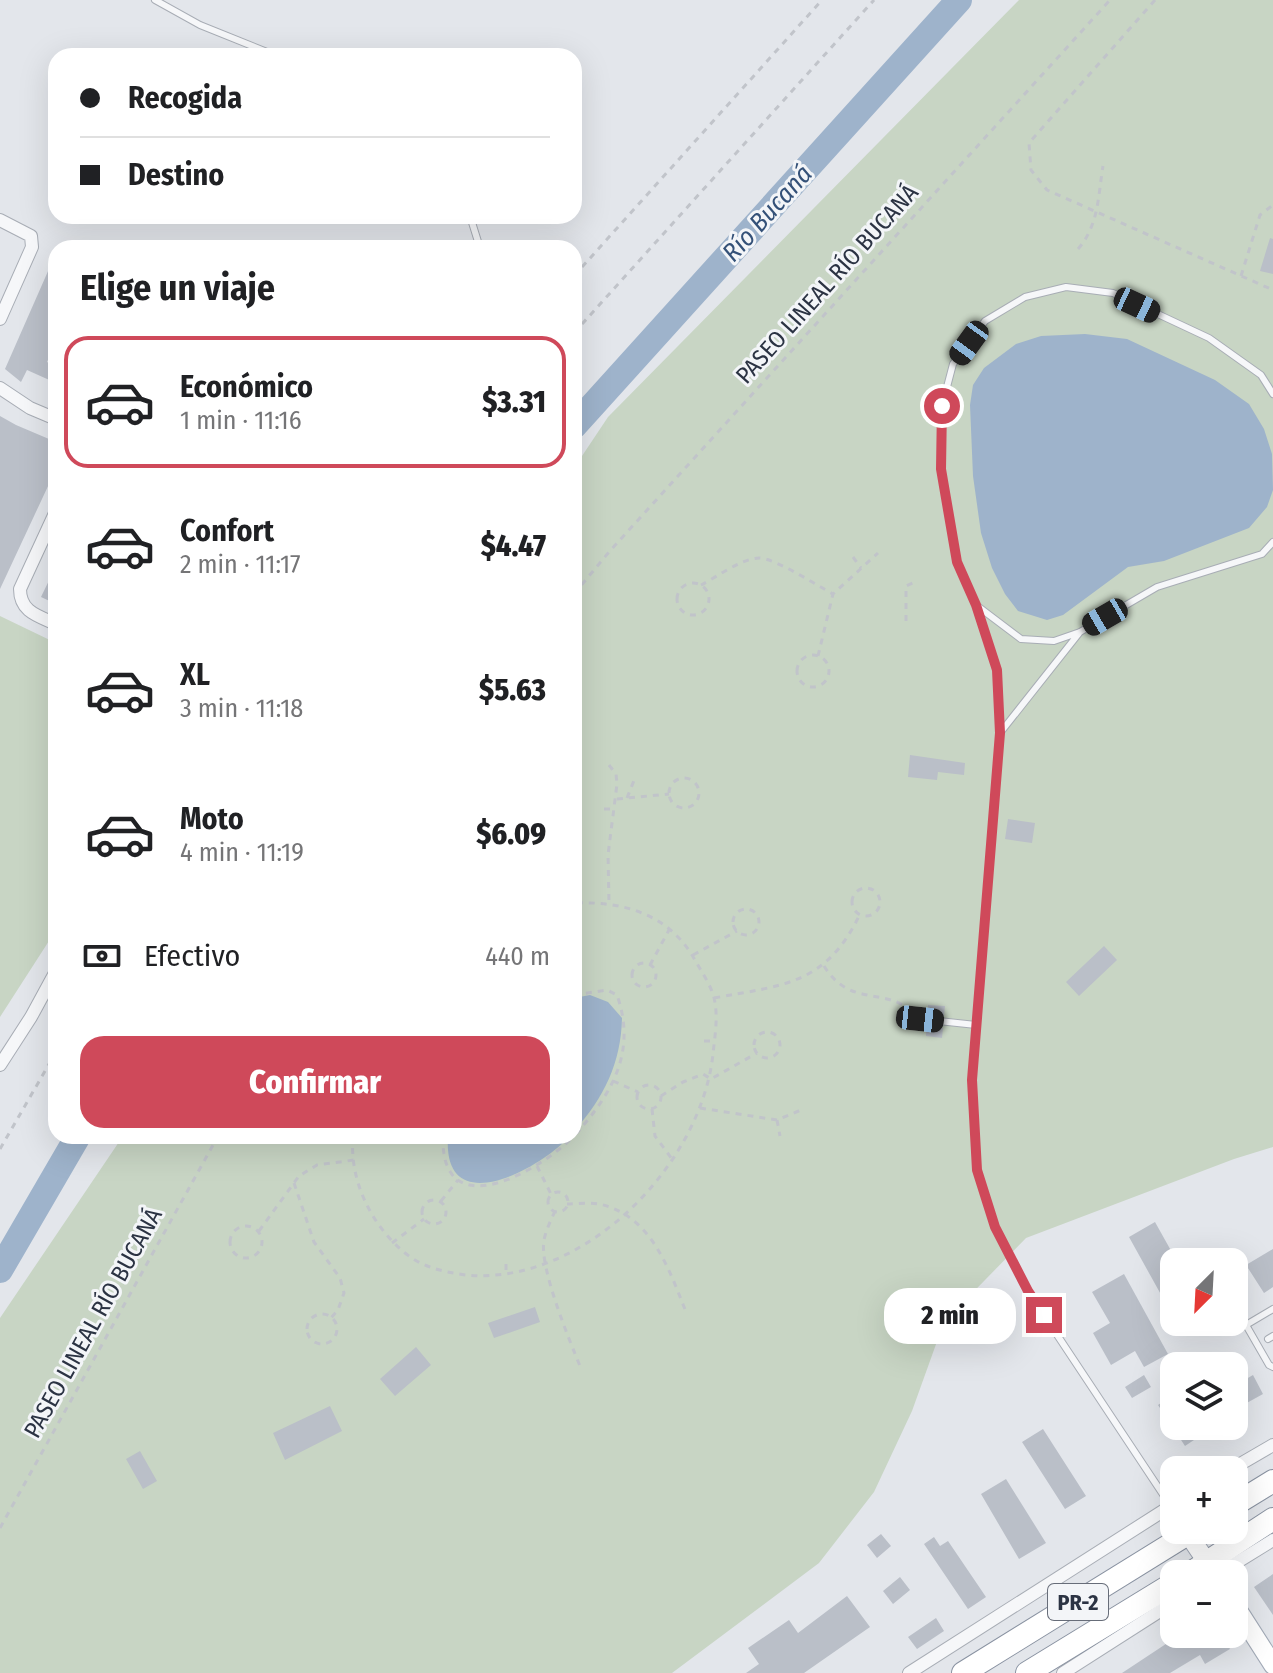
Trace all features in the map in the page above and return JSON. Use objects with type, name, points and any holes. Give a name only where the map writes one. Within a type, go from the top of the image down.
[{"type":"highway","points":[[1248,1496],[1273,1481]]},
{"type":"highway","points":[[1221,1560],[1273,1519]]},
{"type":"highway","name":"PR-2","points":[[963,1673],[1168,1544]]},
{"type":"highway","name":"PR-2","points":[[1027,1673],[1160,1592]]},
{"type":"main road","points":[[1248,1626],[1273,1665]]},
{"type":"street","points":[[0,220],[31,236],[32,247],[0,319]]},
{"type":"street","points":[[0,388],[48,416]]},
{"type":"street","points":[[48,528],[20,589],[20,600],[26,610],[48,620]]},
{"type":"street","points":[[0,1065],[48,986]]},
{"type":"street","points":[[1248,1460],[1273,1445]]},
{"type":"street","points":[[909,1673],[1160,1515]]},
{"type":"street","points":[[1230,1560],[1273,1540]]},
{"type":"street","points":[[1063,1673],[1160,1611]]},
{"type":"lane","points":[[155,0],[200,25],[257,48]]},
{"type":"lane","points":[[1160,1488],[1028,1291],[995,1227],[977,1170],[972,1080],[1000,733],[997,670],[976,605],[957,562],[941,469],[942,406],[953,364],[985,321],[1025,297],[1066,287],[1113,293],[1209,338],[1261,375],[1273,394]]},
{"type":"lane","points":[[976,605],[1021,639],[1054,641],[1080,632],[1157,587],[1262,554],[1273,542]]},
{"type":"lane","points":[[1000,733],[1080,632]]},
{"type":"lane","points":[[920,1019],[976,1025]]},
{"type":"lane","points":[[1273,1309],[1246,1325],[1273,1367]]},
{"type":"path","points":[[582,267],[822,0]]},
{"type":"path","points":[[582,324],[874,0]]},
{"type":"path","name":"PASEO LINEAL RÍO BUCANÁ","points":[[582,584],[1110,0]]},
{"type":"path","points":[[1155,0],[1029,143],[1031,170],[1047,190],[1273,290]]},
{"type":"path","points":[[1078,249],[1089,236],[1103,166]]},
{"type":"path","points":[[1241,276],[1260,215],[1273,205]]},
{"type":"path","points":[[818,656],[833,594],[878,553]]},
{"type":"path","points":[[853,557],[861,568]]},
{"type":"path","points":[[701,585],[708,593],[709,603],[703,612],[688,613],[678,602],[679,592],[686,585],[701,585],[743,563],[760,558],[784,567],[833,594]]},
{"type":"path","points":[[906,621],[906,586],[917,581]]},
{"type":"path","points":[[808,656],[818,656],[827,662],[830,673],[825,683],[810,688],[798,678],[797,667],[808,656]]},
{"type":"path","points":[[609,765],[616,774],[616,799],[608,855],[609,904]]},
{"type":"path","points":[[627,798],[635,778]]},
{"type":"path","points":[[684,778],[696,784],[699,794],[695,803],[687,808],[677,806],[669,794],[675,782],[684,778]]},
{"type":"path","points":[[616,799],[669,794]]},
{"type":"path","points":[[604,809],[614,809]]},
{"type":"path","points":[[860,889],[874,890],[880,897],[878,910],[871,915],[860,914],[853,905],[854,896],[860,889]]},
{"type":"path","points":[[353,1144],[355,1173],[370,1211],[386,1238],[416,1262],[447,1273],[485,1276],[546,1264],[593,1239],[625,1215],[672,1159],[700,1108],[711,1079],[717,1021],[714,998],[687,945],[670,928],[627,906],[582,903]]},
{"type":"path","points":[[693,955],[737,931],[749,935],[756,931],[759,920],[755,913],[743,909],[736,915],[733,923],[737,931]]},
{"type":"path","points":[[714,998],[795,982],[824,966],[853,929],[860,914]]},
{"type":"path","points":[[650,965],[670,928]]},
{"type":"path","points":[[639,964],[650,965],[655,971],[654,983],[639,987],[633,981],[633,969],[639,964]]},
{"type":"path","points":[[824,966],[836,982],[853,993],[901,1001],[920,1019]]},
{"type":"path","points":[[582,994],[607,990],[617,995],[623,1011],[626,1039],[613,1081],[582,1126]]},
{"type":"path","points":[[768,1032],[776,1036],[780,1043],[776,1054],[764,1057],[757,1053],[755,1041],[760,1034],[768,1032]]},
{"type":"path","points":[[704,1041],[715,1041]]},
{"type":"path","points":[[711,1079],[757,1053]]},
{"type":"path","points":[[0,1149],[48,1066]]},
{"type":"path","points":[[661,1096],[703,1074],[711,1079]]},
{"type":"path","points":[[613,1081],[638,1092]]},
{"type":"path","points":[[651,1085],[658,1089],[661,1096],[659,1104],[652,1109],[641,1106],[637,1099],[638,1092],[644,1086],[651,1085]]},
{"type":"path","points":[[700,1108],[777,1120],[801,1110]]},
{"type":"path","points":[[652,1109],[655,1136],[672,1159]]},
{"type":"path","points":[[777,1120],[780,1136]]},
{"type":"path","name":"PASEO LINEAL RÍO BUCANÁ","points":[[0,1528],[214,1144]]},
{"type":"path","points":[[444,1144],[447,1168],[458,1180],[478,1186],[523,1175],[564,1144]]},
{"type":"path","points":[[259,1231],[307,1169],[354,1160]]},
{"type":"path","points":[[537,1166],[551,1194],[548,1205],[555,1211]]},
{"type":"path","points":[[441,1201],[458,1180]]},
{"type":"path","points":[[294,1183],[314,1242],[340,1278],[343,1301],[331,1318]]},
{"type":"path","points":[[551,1194],[562,1193],[567,1204]]},
{"type":"path","points":[[441,1201],[446,1208],[444,1219],[434,1224],[424,1219],[422,1211],[425,1203],[441,1201]]},
{"type":"path","points":[[567,1204],[598,1203],[637,1222],[658,1248],[686,1312]]},
{"type":"path","points":[[555,1211],[564,1209],[567,1204]]},
{"type":"path","points":[[555,1211],[543,1242],[546,1264],[555,1300],[580,1366]]},
{"type":"path","points":[[392,1243],[424,1219]]},
{"type":"path","points":[[250,1226],[259,1231],[262,1242],[255,1256],[244,1258],[231,1248],[232,1233],[240,1227],[250,1226]]},
{"type":"path","points":[[506,1264],[506,1274]]},
{"type":"path","points":[[319,1315],[331,1318],[337,1328],[335,1337],[323,1344],[314,1342],[307,1330],[310,1320],[319,1315]]},
{"type":"green space","points":[[1019,0],[1273,0],[1273,1147],[1026,1238],[944,1322],[912,1411],[874,1492],[819,1563],[672,1673],[0,1673],[0,1318],[118,1144],[582,1144],[582,456],[608,417]]},
{"type":"green space","points":[[0,616],[48,639],[48,942],[0,1017]]},
{"type":"water","points":[[1085,334],[1127,339],[1215,380],[1249,404],[1264,429],[1272,454],[1273,490],[1267,507],[1249,528],[1164,561],[1128,567],[1063,615],[1047,620],[1018,611],[992,568],[981,533],[973,476],[970,405],[973,385],[984,368],[1016,344],[1041,336]]},
{"type":"water","points":[[590,995],[608,1002],[622,1018],[618,1050],[609,1079],[582,1121],[582,996]]},
{"type":"water","points":[[449,1144],[561,1144],[516,1174],[495,1181],[476,1183],[460,1177],[450,1162]]},
{"type":"building","points":[[1270,238],[1273,239],[1273,274],[1260,271]]},
{"type":"building","points":[[48,271],[48,379],[27,370],[21,382],[5,369]]},
{"type":"building","points":[[0,416],[48,439],[48,486],[0,589]]},
{"type":"building","points":[[48,583],[48,600],[41,597]]},
{"type":"building","points":[[910,755],[965,763],[964,775],[938,772],[937,780],[908,777]]},
{"type":"building","points":[[1008,819],[1035,823],[1032,843],[1005,839]]},
{"type":"building","points":[[1104,946],[1117,960],[1079,996],[1066,982]]},
{"type":"building","points":[[928,1005],[945,1006],[944,1016],[928,1014]]},
{"type":"building","points":[[926,1026],[943,1028],[942,1038],[926,1036]]},
{"type":"building","points":[[1155,1222],[1170,1248],[1160,1248],[1160,1293],[1129,1237]]},
{"type":"building","points":[[1273,1249],[1273,1287],[1264,1293],[1248,1264]]},
{"type":"building","points":[[1124,1274],[1167,1352],[1160,1352],[1160,1358],[1144,1367],[1135,1351],[1111,1365],[1093,1333],[1110,1323],[1092,1292]]},
{"type":"building","points":[[535,1307],[540,1322],[494,1338],[488,1323]]},
{"type":"building","points":[[416,1347],[431,1365],[395,1396],[380,1379]]},
{"type":"building","points":[[1144,1375],[1151,1387],[1132,1398],[1125,1387]]},
{"type":"building","points":[[1253,1375],[1263,1394],[1248,1402],[1248,1378]]},
{"type":"building","points":[[330,1406],[342,1431],[285,1460],[273,1433]]},
{"type":"building","points":[[1043,1429],[1086,1496],[1065,1509],[1022,1442]]},
{"type":"building","points":[[140,1451],[157,1481],[143,1489],[126,1459]]},
{"type":"building","points":[[1006,1479],[1046,1543],[1019,1559],[981,1494]]},
{"type":"building","points":[[881,1534],[891,1546],[877,1558],[867,1545]]},
{"type":"building","points":[[934,1537],[940,1546],[948,1541],[986,1597],[968,1609],[924,1544]]},
{"type":"building","points":[[1273,1574],[1273,1615],[1254,1587]]},
{"type":"building","points":[[900,1577],[910,1590],[893,1604],[883,1591]]},
{"type":"building","points":[[847,1596],[870,1627],[804,1673],[746,1673],[759,1664],[748,1648],[789,1620],[798,1633]]},
{"type":"building","points":[[936,1618],[944,1631],[917,1649],[908,1637]]},
{"type":"building","points":[[1160,1648],[1230,1649],[1205,1664],[1200,1655],[1170,1673],[1122,1673]]},
{"type":"waterway","name":"Río Bucaná","points":[[582,417],[959,0]]},
{"type":"waterway","name":"Río Bucaná","points":[[0,1270],[73,1144]]},
{"type":"route","points":[[942,406],[941,469],[957,562],[976,605],[997,670],[1000,733],[972,1080],[977,1170],[995,1227],[1044,1315]]}]
